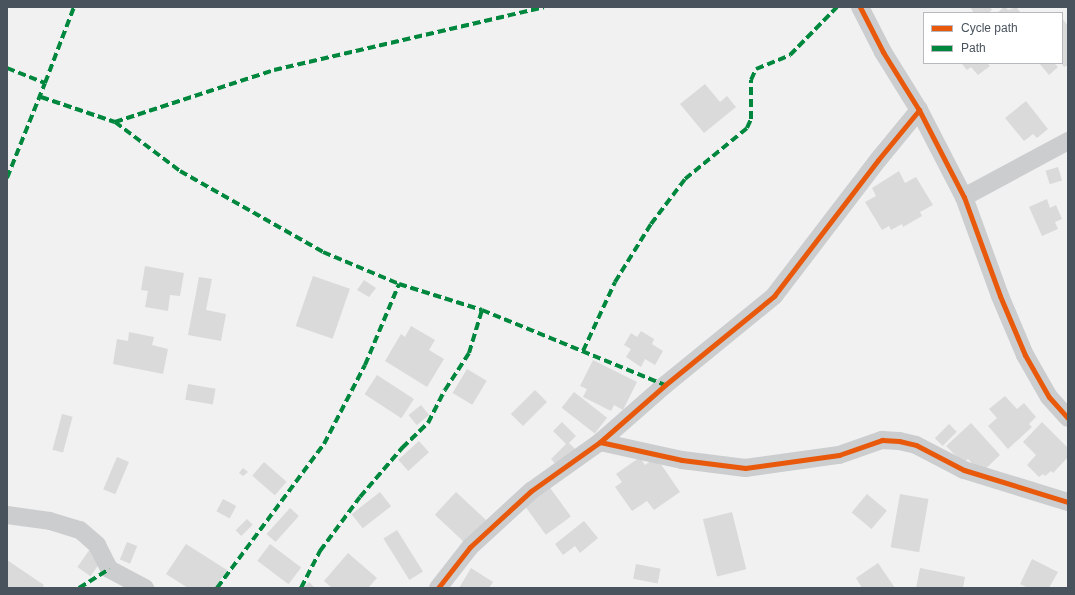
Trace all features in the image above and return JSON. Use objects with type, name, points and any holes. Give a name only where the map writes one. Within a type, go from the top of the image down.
[{"type":"street","points":[[860,7],[883,52],[919,110],[964,197],[1000,296],[1025,355],[1049,397],[1068,418]]},
{"type":"street","points":[[438,588],[470,547],[531,491],[600,442],[665,385],[774,296],[878,160],[919,110]]},
{"type":"street","points":[[964,197],[1068,141]]},
{"type":"street","points":[[600,442],[682,460],[745,468],[839,455],[882,440],[899,441],[916,445],[964,470],[1068,502]]},
{"type":"street","points":[[7,515],[50,522],[80,530],[97,545],[109,569],[145,588]]},
{"type":"building","points":[[970,7],[990,7],[992,10],[989,12],[973,12]]},
{"type":"building","points":[[1004,7],[1009,10],[1016,7],[1020,12],[998,12]]},
{"type":"building","points":[[1063,19],[1068,26],[1068,65],[1064,67],[1062,64],[1063,64]]},
{"type":"building","points":[[962,64],[988,64],[990,66],[978,75],[971,67],[967,70]]},
{"type":"building","points":[[1040,64],[1055,64],[1058,67],[1049,75]]},
{"type":"building","points":[[705,84],[720,102],[727,96],[736,107],[704,133],[680,104]]},
{"type":"building","points":[[1026,101],[1048,129],[1037,138],[1033,134],[1024,141],[1005,118]]},
{"type":"building","points":[[1058,167],[1062,180],[1050,184],[1046,171]]},
{"type":"building","points":[[899,171],[905,183],[916,177],[933,205],[920,212],[922,216],[903,227],[902,224],[891,230],[889,226],[882,230],[865,202],[876,196],[872,188]]},
{"type":"building","points":[[1047,199],[1050,208],[1056,205],[1062,219],[1055,222],[1058,229],[1042,236],[1029,207]]},
{"type":"building","points":[[145,266],[184,273],[180,296],[170,295],[168,311],[145,307],[148,291],[141,290]]},
{"type":"building","points":[[313,276],[350,289],[333,339],[296,326]]},
{"type":"building","points":[[199,277],[212,279],[206,310],[226,314],[221,341],[188,335]]},
{"type":"building","points":[[364,280],[376,288],[369,297],[357,290]]},
{"type":"building","points":[[411,326],[435,340],[429,350],[444,359],[427,387],[385,361],[401,334],[405,337]]},
{"type":"building","points":[[641,331],[654,339],[652,344],[663,351],[655,365],[645,359],[641,367],[626,357],[631,349],[624,345],[631,333],[637,337]]},
{"type":"building","points":[[129,332],[154,337],[152,345],[168,349],[163,374],[113,364],[117,339],[128,341]]},
{"type":"building","points":[[593,360],[637,382],[623,410],[614,405],[611,411],[583,397],[587,389],[580,386]]},
{"type":"building","points":[[467,369],[487,381],[472,405],[453,393]]},
{"type":"building","points":[[377,375],[414,399],[401,418],[364,394]]},
{"type":"building","points":[[188,384],[216,389],[213,405],[185,400]]},
{"type":"building","points":[[535,390],[547,402],[523,426],[511,414]]},
{"type":"building","points":[[574,392],[607,418],[595,434],[562,408]]},
{"type":"building","points":[[1005,396],[1017,409],[1024,403],[1036,417],[1029,424],[1032,427],[1008,449],[988,426],[997,418],[989,409]]},
{"type":"building","points":[[421,405],[429,415],[417,425],[409,415]]},
{"type":"building","points":[[62,414],[73,417],[63,453],[52,450]]},
{"type":"building","points":[[562,422],[576,436],[569,443],[576,450],[559,468],[551,459],[566,444],[553,431]]},
{"type":"building","points":[[1042,422],[1068,448],[1068,457],[1053,473],[1051,471],[1045,476],[1043,474],[1039,477],[1027,465],[1036,455],[1023,442]]},
{"type":"building","points":[[971,423],[1000,455],[981,473],[968,459],[963,463],[946,446]]},
{"type":"building","points":[[949,424],[957,432],[943,446],[935,438]]},
{"type":"building","points":[[419,441],[429,452],[408,471],[398,460]]},
{"type":"building","points":[[117,457],[129,462],[115,494],[103,489]]},
{"type":"building","points":[[640,457],[645,465],[656,457],[680,492],[654,510],[647,501],[632,511],[615,487],[622,482],[616,474]]},
{"type":"building","points":[[264,462],[287,482],[275,495],[252,476]]},
{"type":"building","points":[[243,468],[248,472],[243,476],[239,473]]},
{"type":"building","points":[[548,485],[571,517],[546,535],[523,503]]},
{"type":"building","points":[[380,492],[391,506],[363,528],[352,514]]},
{"type":"building","points":[[456,492],[486,520],[465,543],[435,515]]},
{"type":"building","points":[[867,494],[887,511],[871,529],[852,512]]},
{"type":"building","points":[[900,494],[929,499],[919,552],[891,547]]},
{"type":"building","points":[[223,499],[236,506],[230,518],[216,511]]},
{"type":"building","points":[[290,508],[299,516],[275,542],[267,534]]},
{"type":"building","points":[[732,512],[746,569],[717,577],[703,519]]},
{"type":"building","points":[[247,519],[253,525],[241,536],[236,530]]},
{"type":"building","points":[[584,521],[598,538],[580,553],[575,546],[563,555],[555,544]]},
{"type":"building","points":[[397,530],[423,572],[409,580],[383,538]]},
{"type":"building","points":[[127,542],[137,546],[130,564],[120,560]]},
{"type":"building","points":[[186,544],[227,570],[215,588],[188,588],[166,574]]},
{"type":"building","points":[[270,544],[301,567],[289,584],[257,561]]},
{"type":"building","points":[[90,549],[103,558],[90,576],[77,567]]},
{"type":"building","points":[[348,553],[377,578],[368,588],[332,588],[324,581]]},
{"type":"building","points":[[1032,559],[1058,572],[1049,588],[1028,588],[1020,584]]},
{"type":"building","points":[[7,560],[44,585],[42,588],[7,588]]},
{"type":"building","points":[[878,563],[895,588],[862,588],[856,578]]},
{"type":"building","points":[[636,564],[661,569],[658,583],[633,579]]},
{"type":"building","points":[[471,568],[493,582],[489,588],[459,588]]},
{"type":"building","points":[[920,568],[965,577],[963,588],[916,588]]},
{"type":"building","points":[[309,582],[315,588],[303,588]]},
{"type":"marked path","points":[[7,68],[45,83],[74,7]]},
{"type":"marked path","points":[[115,122],[274,70],[544,7]]},
{"type":"marked path","points":[[583,351],[615,282],[651,224],[685,179],[747,128],[751,119],[751,80],[756,69],[790,55],[837,7]]},
{"type":"marked path","points":[[7,178],[45,83]]},
{"type":"marked path","points":[[41,97],[115,122],[180,171],[323,252],[399,284],[482,310],[665,385]]},
{"type":"marked path","points":[[217,588],[324,444],[365,365],[399,284]]},
{"type":"marked path","points":[[301,588],[320,551],[360,497],[402,448],[428,423],[445,390],[469,353],[482,310]]},
{"type":"marked path","points":[[79,588],[109,569]]},
{"type":"cycle path","points":[[860,7],[883,52],[919,110],[964,197],[1000,296],[1025,355],[1049,397],[1068,418]]},
{"type":"cycle path","points":[[438,588],[470,547],[531,491],[600,442],[665,385],[774,296],[878,160],[919,110]]},
{"type":"cycle path","points":[[600,442],[682,460],[745,468],[839,455],[882,440],[899,441],[916,445],[964,470],[1068,502]]}]
